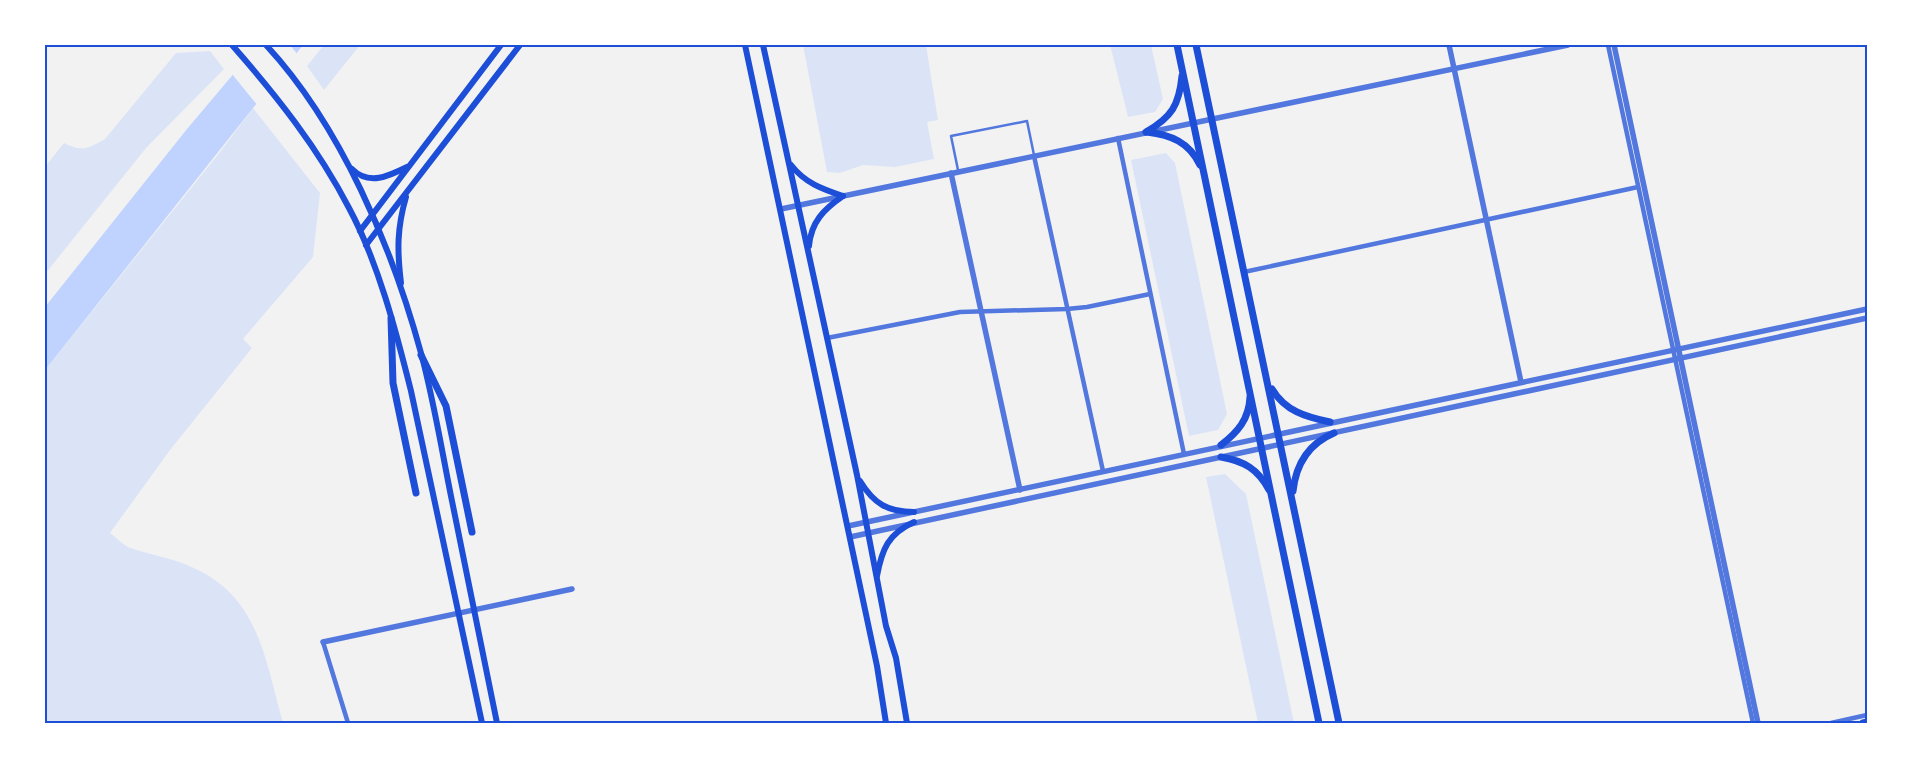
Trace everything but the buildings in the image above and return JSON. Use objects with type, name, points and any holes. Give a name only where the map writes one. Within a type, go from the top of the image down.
[{"type":"main road","points":[[232,45],[266,85],[310,144],[339,189],[366,246],[402,353],[418,417],[482,723]]},
{"type":"main road","points":[[266,45],[299,85],[347,164],[372,216],[403,294],[421,355],[497,723]]},
{"type":"main road","points":[[360,232],[501,45]]},
{"type":"main road","points":[[366,246],[520,45]]},
{"type":"main road","points":[[745,45],[848,526],[877,666],[886,723]]},
{"type":"main road","points":[[763,45],[857,475],[886,626],[896,658],[907,723]]},
{"type":"main road","points":[[1177,45],[1320,723]]},
{"type":"main road","points":[[1196,45],[1339,723]]},
{"type":"main road","points":[[1146,132],[1165,120],[1174,109],[1180,89],[1182,68]]},
{"type":"main road","points":[[1146,132],[1177,139],[1192,152],[1204,173]]},
{"type":"main road","points":[[789,162],[797,172],[812,184],[843,196]]},
{"type":"main road","points":[[347,164],[357,174],[372,179],[387,176],[410,165]]},
{"type":"main road","points":[[403,294],[398,258],[398,232],[408,192]]},
{"type":"main road","points":[[809,255],[809,243],[814,225],[829,206],[843,196]]},
{"type":"main road","points":[[391,318],[393,383],[416,493]]},
{"type":"main road","points":[[421,355],[446,406],[472,532]]},
{"type":"main road","points":[[1268,383],[1275,396],[1292,410],[1308,417],[1330,422]]},
{"type":"main road","points":[[1221,445],[1244,423],[1249,409],[1250,387]]},
{"type":"main road","points":[[1292,497],[1295,475],[1302,458],[1318,442],[1334,433]]},
{"type":"main road","points":[[1221,457],[1235,459],[1252,468],[1265,483],[1273,500]]},
{"type":"main road","points":[[857,475],[867,492],[887,508],[897,512],[914,512]]},
{"type":"main road","points":[[877,580],[880,564],[889,540],[902,528],[914,522]]},
{"type":"main road","points":[[1863,723],[1867,722]]},
{"type":"street","points":[[1450,45],[1521,382]]},
{"type":"street","points":[[781,209],[1568,45]]},
{"type":"street","points":[[1608,45],[1752,723]]},
{"type":"street","points":[[1614,45],[1758,723]]},
{"type":"street","points":[[1118,138],[1184,454]]},
{"type":"street","points":[[1034,156],[1103,472]]},
{"type":"street","points":[[955,172],[981,310],[1020,490]]},
{"type":"street","points":[[1244,272],[1638,187]]},
{"type":"street","points":[[827,338],[943,314],[981,310],[1067,309],[1150,294]]},
{"type":"street","points":[[848,526],[1867,308]]},
{"type":"street","points":[[850,536],[1867,318]]},
{"type":"street","points":[[348,723],[323,642],[572,589]]},
{"type":"street","points":[[1831,723],[1867,715]]},
{"type":"lane","points":[[955,172],[951,136],[1027,121],[1034,156]]},
{"type":"shaded area","points":[[324,45],[360,45],[324,90],[307,66]]},
{"type":"shaded area","points":[[803,45],[926,45],[938,120],[927,122],[934,159],[895,167],[863,165],[840,173],[827,172]]},
{"type":"shaded area","points":[[1110,45],[1151,45],[1163,99],[1155,112],[1128,117]]},
{"type":"shaded area","points":[[210,51],[224,69],[146,148],[45,274],[45,167],[64,143],[75,148],[84,148],[105,139],[176,53]]},
{"type":"shaded area","points":[[253,108],[320,193],[313,257],[243,339],[252,348],[170,450],[110,533],[128,547],[187,565],[211,577],[230,593],[244,610],[255,630],[270,674],[283,723],[45,723],[45,370],[220,152]]},
{"type":"shaded area","points":[[1166,153],[1175,163],[1227,414],[1218,430],[1189,436],[1131,160]]},
{"type":"shaded area","points":[[1225,474],[1246,494],[1294,723],[1258,723],[1206,477]]},
{"type":"water","points":[[258,45],[303,45],[45,370],[45,307],[187,129]]},
{"type":"pier","points":[[255,45],[290,45],[298,55],[258,106],[232,74]]}]
